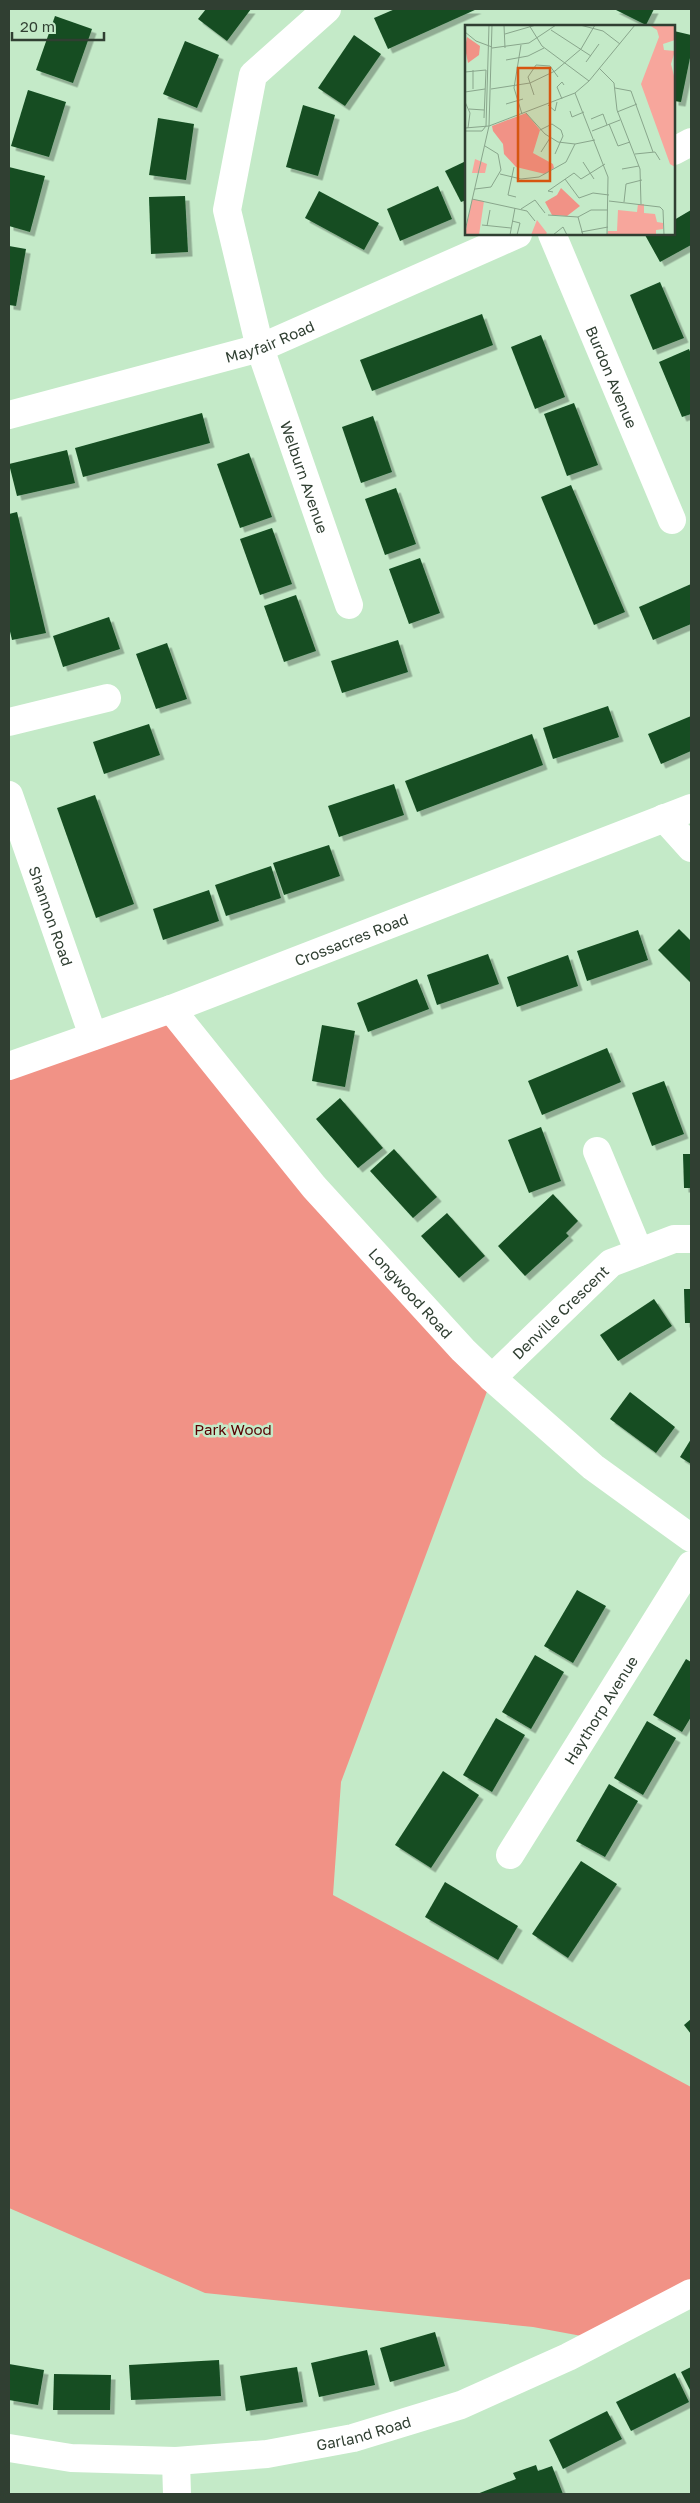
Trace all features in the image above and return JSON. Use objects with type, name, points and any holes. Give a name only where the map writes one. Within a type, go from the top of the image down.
[{"type":"street","name":"Welburn Avenue","points":[[327,9],[253,76],[227,210],[260,348],[349,605]]},
{"type":"street","points":[[675,150],[691,142]]},
{"type":"street","name":"Mayfair Road","points":[[9,415],[260,348],[516,235]]},
{"type":"street","name":"Burdon Avenue","points":[[552,235],[672,520]]},
{"type":"street","points":[[9,722],[107,698]]},
{"type":"street","name":"Shannon Road","points":[[9,795],[93,1036]]},
{"type":"street","name":"Crossacres Road","points":[[9,1066],[171,1009],[691,808]]},
{"type":"street","points":[[664,818],[691,848]]},
{"type":"street","name":"Longwood Road","points":[[171,1009],[314,1187],[492,1378],[593,1467],[691,1538]]},
{"type":"street","points":[[597,1152],[639,1252]]},
{"type":"street","name":"Denville Crescent","points":[[492,1378],[611,1263],[674,1239],[691,1239]]},
{"type":"street","name":"Haythorp Avenue","points":[[510,1855],[691,1565]]},
{"type":"street","name":"Garland Road","points":[[9,2448],[71,2458],[176,2460],[267,2454],[353,2438],[461,2405],[568,2357],[691,2293]]},
{"type":"street","points":[[176,2460],[177,2494]]},
{"type":"green space","name":"Park Wood","points":[[171,1009],[492,1378],[341,1782],[333,1895],[691,2087],[691,2282],[587,2337],[533,2327],[205,2293],[9,2208],[9,1069]]},
{"type":"building","points":[[206,9],[251,9],[227,41],[198,19]]},
{"type":"building","points":[[395,9],[477,9],[388,49],[374,18]]},
{"type":"building","points":[[614,9],[654,9],[646,25]]},
{"type":"building","points":[[55,16],[92,29],[73,83],[36,70]]},
{"type":"building","points":[[675,31],[691,35],[691,53],[681,102],[675,101]]},
{"type":"building","points":[[354,35],[381,54],[345,106],[318,88]]},
{"type":"building","points":[[185,41],[219,55],[197,108],[163,94]]},
{"type":"building","points":[[28,90],[66,102],[49,157],[11,146]]},
{"type":"building","points":[[303,105],[335,115],[318,176],[286,167]]},
{"type":"building","points":[[158,118],[194,124],[186,180],[149,175]]},
{"type":"building","points":[[465,161],[465,200],[461,202],[445,171]]},
{"type":"building","points":[[9,167],[45,176],[30,232],[9,226]]},
{"type":"building","points":[[438,186],[452,219],[400,241],[387,209]]},
{"type":"building","points":[[319,191],[379,223],[364,250],[305,218]]},
{"type":"building","points":[[185,196],[188,252],[151,254],[149,197]]},
{"type":"building","points":[[691,210],[691,245],[660,262],[645,235],[675,235],[675,219]]},
{"type":"building","points":[[9,246],[26,249],[16,306],[9,305]]},
{"type":"building","points":[[660,282],[684,338],[653,350],[630,295]]},
{"type":"building","points":[[482,314],[493,345],[372,391],[360,360]]},
{"type":"building","points":[[541,335],[565,397],[535,409],[511,347]]},
{"type":"building","points":[[689,349],[691,354],[691,414],[682,417],[659,362]]},
{"type":"building","points":[[574,403],[598,465],[567,476],[544,414]]},
{"type":"building","points":[[202,413],[210,443],[83,477],[75,448]]},
{"type":"building","points":[[373,416],[392,472],[361,483],[342,427]]},
{"type":"building","points":[[67,450],[75,483],[17,496],[9,464]]},
{"type":"building","points":[[249,453],[272,517],[240,528],[217,464]]},
{"type":"building","points":[[571,485],[625,612],[594,625],[541,497]]},
{"type":"building","points":[[396,488],[416,544],[385,555],[365,499]]},
{"type":"building","points":[[17,512],[46,633],[12,640],[9,627],[9,514]]},
{"type":"building","points":[[272,528],[292,584],[260,595],[240,539]]},
{"type":"building","points":[[420,558],[440,613],[409,624],[389,569]]},
{"type":"building","points":[[691,584],[691,624],[653,640],[639,607]]},
{"type":"building","points":[[296,595],[316,651],[284,662],[264,606]]},
{"type":"building","points":[[109,617],[120,649],[63,667],[53,636]]},
{"type":"building","points":[[398,640],[408,672],[342,693],[331,661]]},
{"type":"building","points":[[167,643],[187,699],[156,709],[136,654]]},
{"type":"building","points":[[608,706],[619,737],[553,759],[543,728]]},
{"type":"building","points":[[691,716],[691,751],[661,764],[648,734]]},
{"type":"building","points":[[149,724],[160,755],[104,774],[93,742]]},
{"type":"building","points":[[532,734],[543,765],[417,812],[405,781]]},
{"type":"building","points":[[394,784],[404,815],[339,837],[328,806]]},
{"type":"building","points":[[95,795],[134,904],[96,918],[57,808]]},
{"type":"building","points":[[329,845],[340,876],[284,895],[273,863]]},
{"type":"building","points":[[271,866],[281,898],[226,916],[215,885]]},
{"type":"building","points":[[209,890],[219,921],[163,940],[153,909]]},
{"type":"building","points":[[679,929],[691,941],[691,983],[658,950]]},
{"type":"building","points":[[638,930],[648,960],[587,981],[577,951]]},
{"type":"building","points":[[488,954],[499,984],[437,1005],[427,975]]},
{"type":"building","points":[[568,955],[578,986],[517,1007],[507,977]]},
{"type":"building","points":[[417,979],[429,1009],[368,1032],[357,1003]]},
{"type":"building","points":[[322,1025],[355,1031],[345,1087],[312,1081]]},
{"type":"building","points":[[607,1048],[621,1082],[542,1115],[528,1081]]},
{"type":"building","points":[[664,1081],[684,1134],[652,1146],[632,1093]]},
{"type":"building","points":[[340,1098],[383,1148],[358,1168],[316,1119]]},
{"type":"building","points":[[541,1127],[561,1181],[529,1193],[508,1140]]},
{"type":"building","points":[[394,1149],[437,1197],[413,1218],[370,1171]]},
{"type":"building","points":[[683,1154],[691,1154],[691,1188],[684,1188]]},
{"type":"building","points":[[553,1194],[578,1221],[566,1233],[569,1236],[525,1276],[498,1246]]},
{"type":"building","points":[[447,1213],[485,1256],[459,1278],[421,1236]]},
{"type":"building","points":[[684,1289],[691,1289],[691,1323],[685,1323]]},
{"type":"building","points":[[654,1299],[672,1326],[618,1361],[600,1335]]},
{"type":"building","points":[[630,1392],[675,1427],[656,1453],[610,1419]]},
{"type":"building","points":[[691,1439],[691,1464],[680,1457]]},
{"type":"building","points":[[577,1590],[606,1606],[573,1663],[544,1646]]},
{"type":"building","points":[[535,1655],[564,1672],[531,1729],[502,1712]]},
{"type":"building","points":[[686,1659],[691,1662],[691,1717],[682,1732],[653,1715]]},
{"type":"building","points":[[496,1718],[525,1735],[492,1792],[463,1775]]},
{"type":"building","points":[[647,1721],[676,1738],[643,1795],[614,1778]]},
{"type":"building","points":[[443,1771],[479,1795],[431,1868],[395,1845]]},
{"type":"building","points":[[609,1784],[638,1801],[605,1857],[576,1841]]},
{"type":"building","points":[[581,1861],[617,1884],[568,1958],[532,1934]]},
{"type":"building","points":[[445,1882],[518,1926],[498,1960],[425,1917]]},
{"type":"building","points":[[691,2019],[691,2034],[684,2025]]},
{"type":"building","points":[[435,2332],[445,2366],[390,2382],[380,2348]]},
{"type":"building","points":[[367,2350],[375,2385],[319,2397],[311,2363]]},
{"type":"building","points":[[219,2360],[221,2396],[131,2400],[129,2365]]},
{"type":"building","points":[[9,2364],[44,2370],[38,2405],[9,2400]]},
{"type":"building","points":[[297,2367],[303,2402],[246,2411],[240,2376]]},
{"type":"building","points":[[691,2367],[691,2392],[681,2372]]},
{"type":"building","points":[[675,2373],[689,2402],[631,2431],[616,2402]]},
{"type":"building","points":[[54,2374],[111,2375],[110,2410],[53,2410]]},
{"type":"building","points":[[607,2411],[622,2439],[563,2469],[549,2440]]},
{"type":"building","points":[[536,2465],[538,2471],[552,2466],[563,2494],[477,2494],[516,2479],[513,2473]]}]
